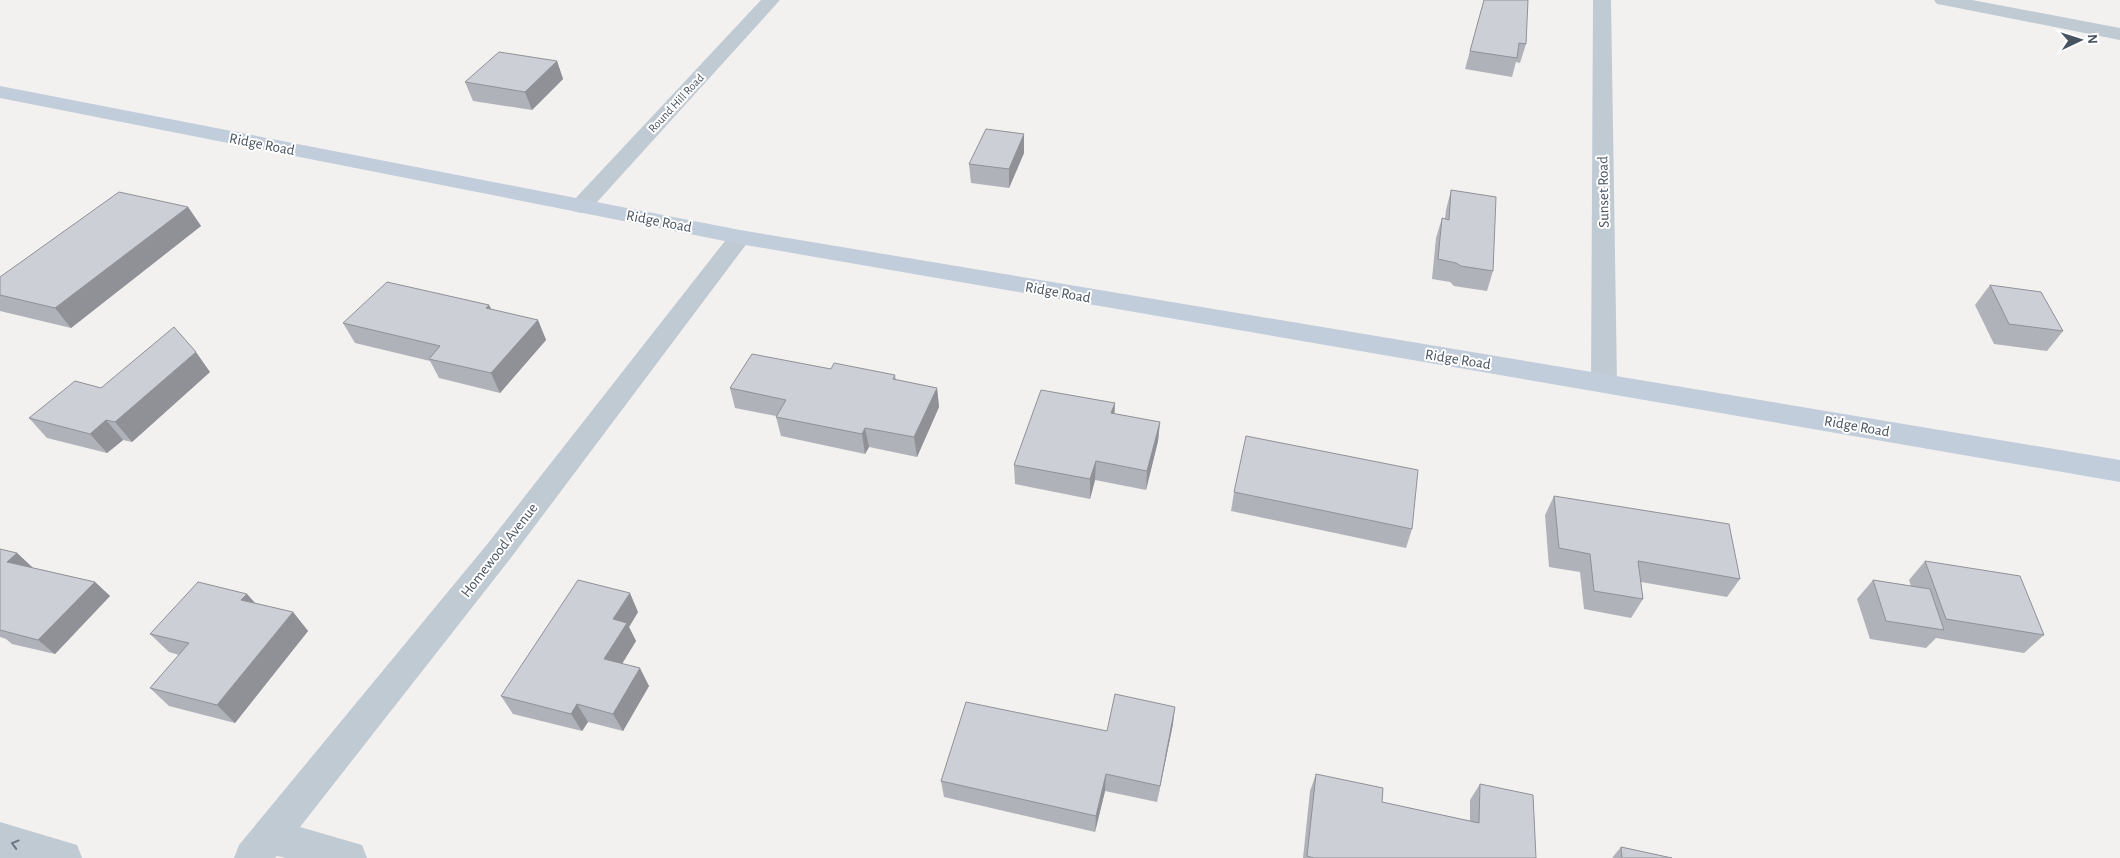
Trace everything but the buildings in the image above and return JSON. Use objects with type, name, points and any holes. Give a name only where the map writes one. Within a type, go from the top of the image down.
[{"type":"main road","name":"Ridge Road","points":[[0,92],[740,237],[2120,471]]},
{"type":"street","name":"Round Hill Road","points":[[581,206],[771,0]]},
{"type":"street","name":"Sunset Road","points":[[1602,0],[1604,383]]},
{"type":"street","points":[[1943,0],[2120,34]]},
{"type":"street","name":"Homewood Avenue","points":[[261,847],[370,715],[502,548],[740,237]]},
{"type":"street","points":[[0,840],[64,858]]},
{"type":"street","points":[[261,847],[349,858]]}]
